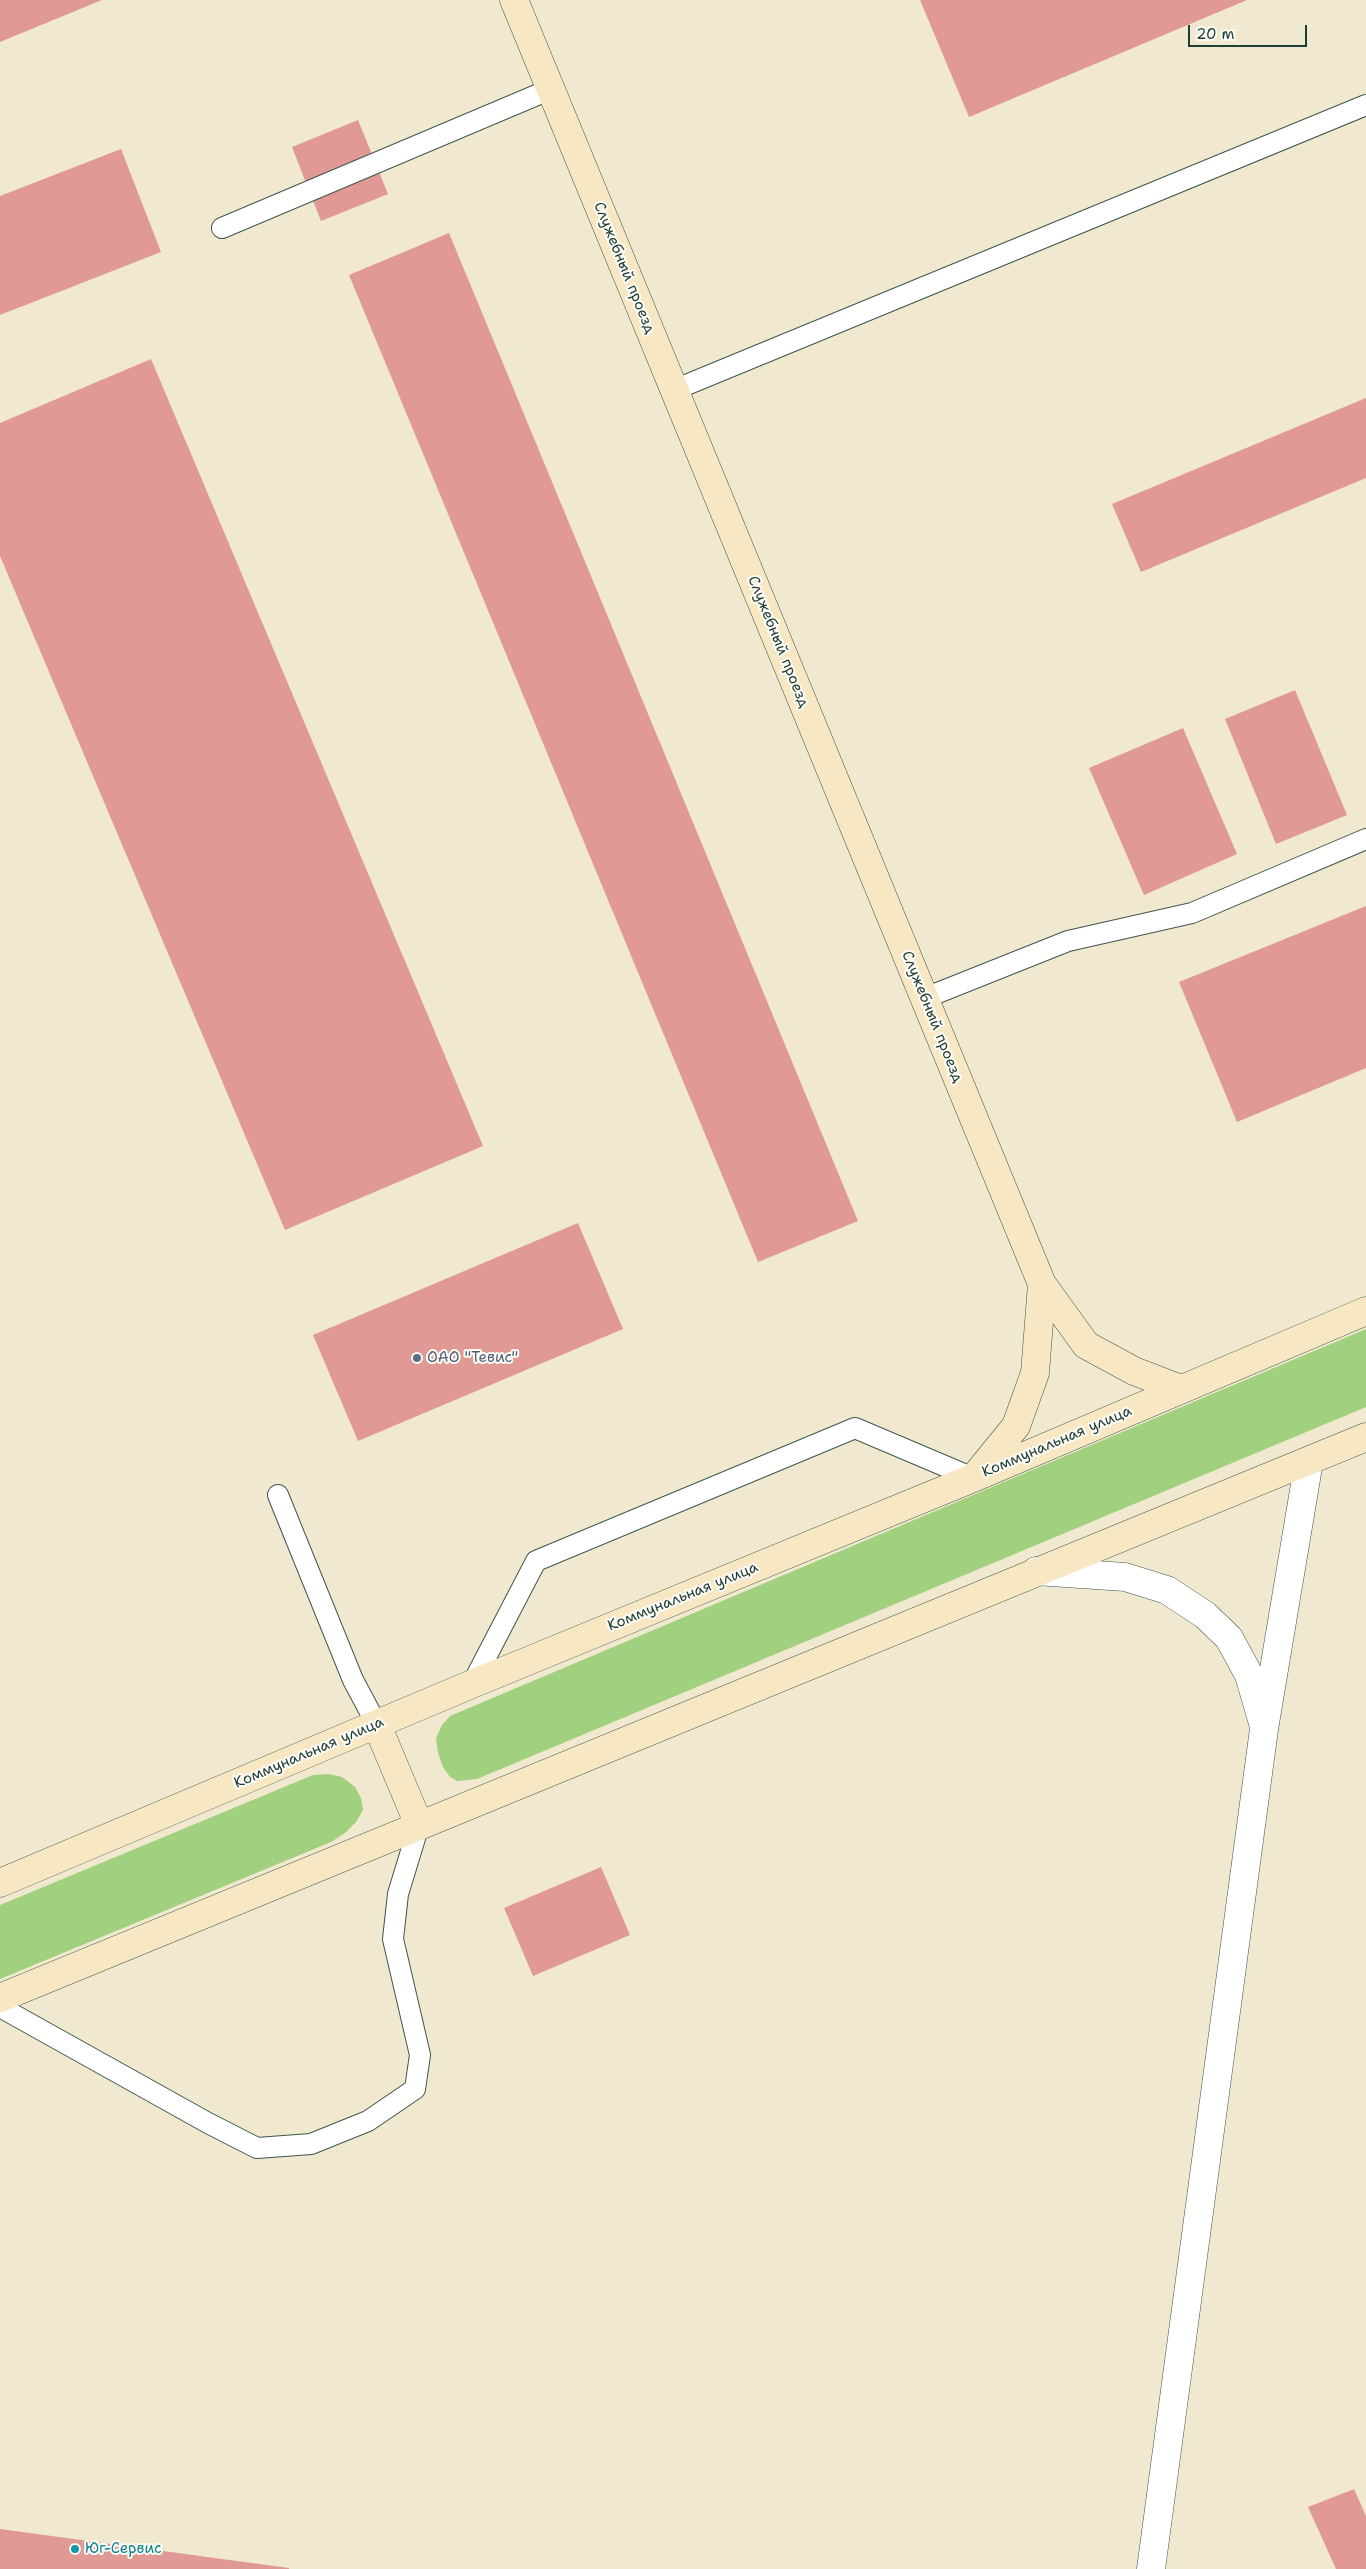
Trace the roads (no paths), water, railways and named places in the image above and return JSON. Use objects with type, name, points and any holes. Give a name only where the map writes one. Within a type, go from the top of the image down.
[{"type":"main road","name":"Служебный проезд","points":[[514,0],[1042,1284],[1086,1345],[1134,1371],[1181,1389]]},
{"type":"main road","name":"Служебный проезд","points":[[973,1478],[1016,1426],[1035,1373],[1042,1284]]},
{"type":"main road","name":"Коммунальная улица","points":[[0,1883],[472,1684],[973,1478],[1366,1311]]},
{"type":"main road","points":[[0,1998],[1366,1436]]},
{"type":"main road","points":[[377,1725],[419,1826]]},
{"type":"street","points":[[1151,2569],[1264,1728],[1309,1461]]},
{"type":"street","points":[[1036,1571],[1125,1577],[1167,1590],[1205,1615],[1229,1638],[1248,1675],[1264,1728]]},
{"type":"lane","points":[[222,228],[551,90]]},
{"type":"lane","points":[[674,390],[1366,105]]},
{"type":"lane","points":[[925,998],[1068,941],[1192,912],[1366,838]]},
{"type":"lane","points":[[472,1684],[536,1561],[855,1428],[973,1478]]},
{"type":"lane","points":[[278,1495],[353,1680],[377,1725]]},
{"type":"lane","points":[[0,2007],[208,2124],[257,2148],[311,2144],[368,2121],[415,2089],[420,2055],[392,1939],[398,1894],[419,1826]]},
{"type":"place","name":"ОАО \"Тевис\"","points":[[417,1358]]},
{"type":"place","name":"Юг-Сервис","points":[[75,2549]]}]
